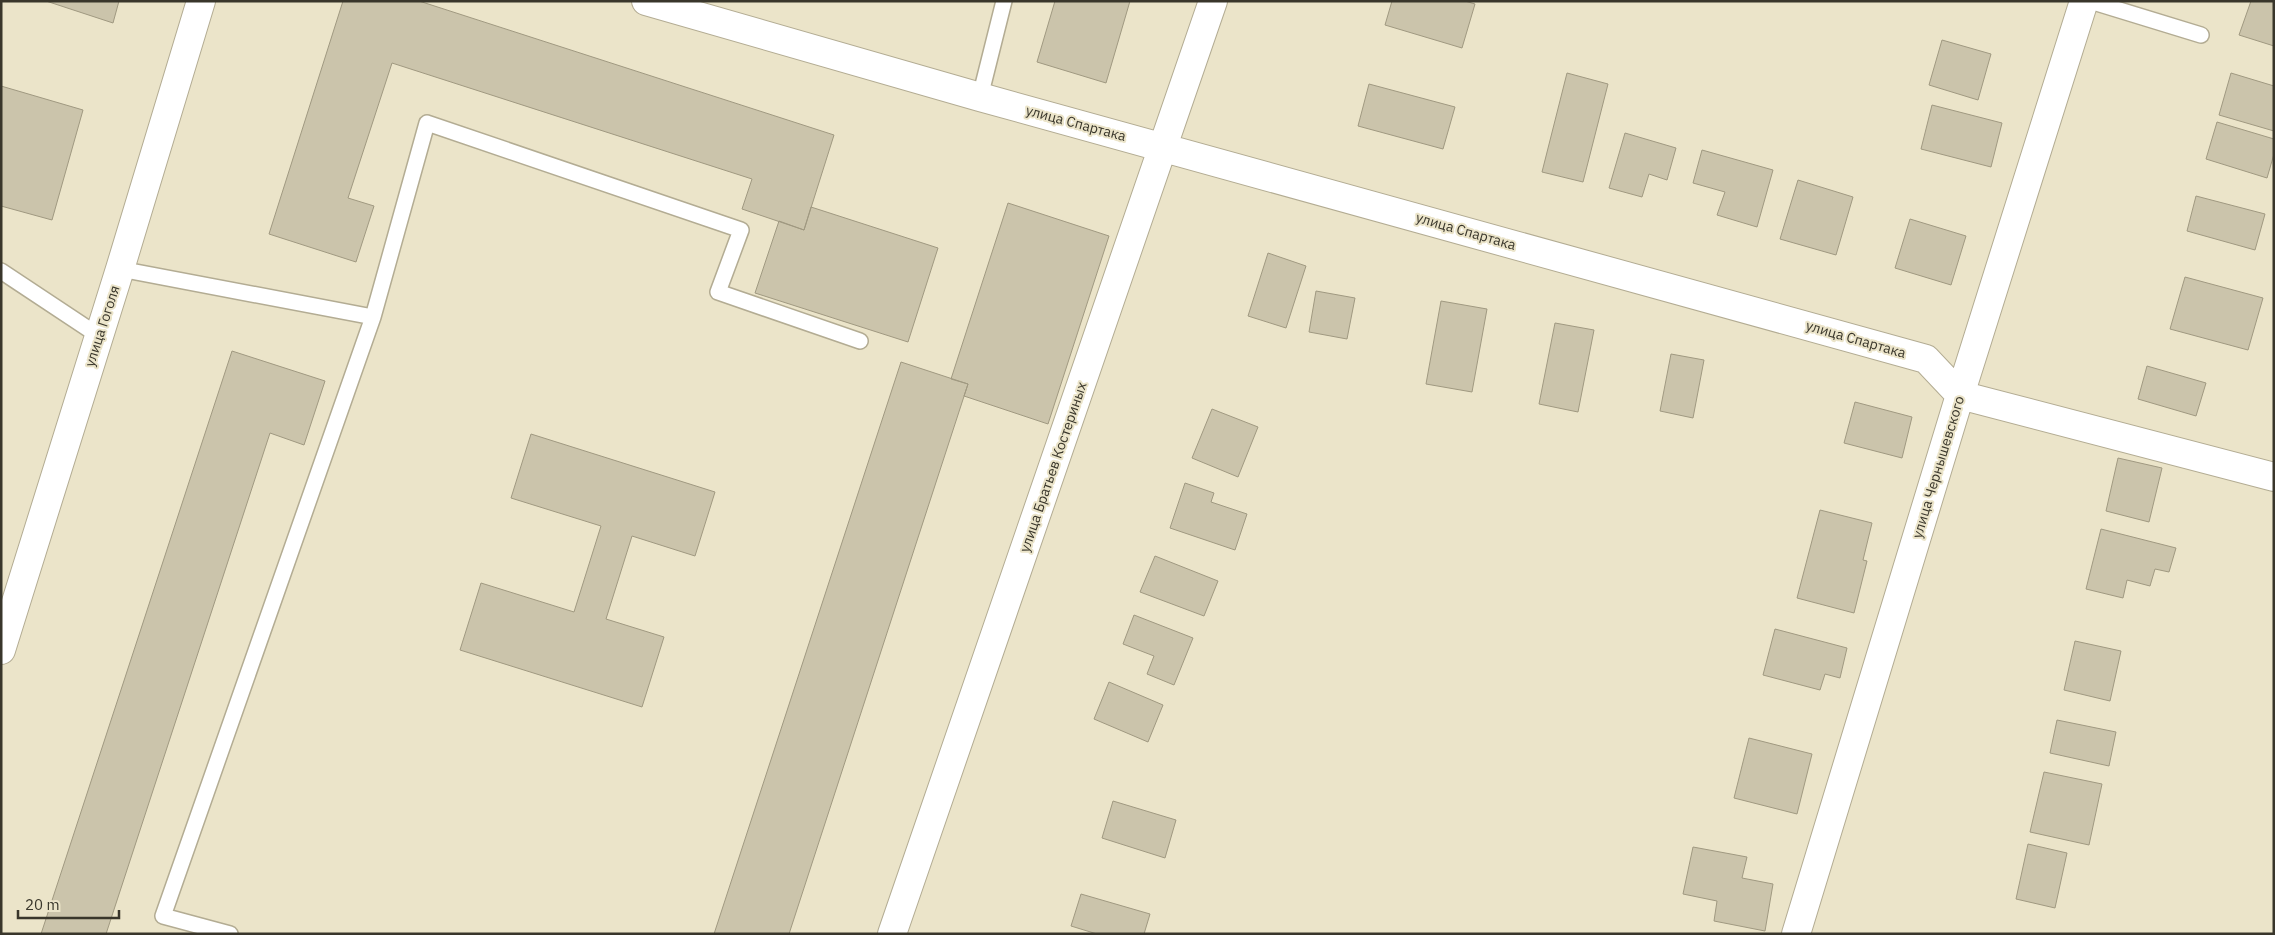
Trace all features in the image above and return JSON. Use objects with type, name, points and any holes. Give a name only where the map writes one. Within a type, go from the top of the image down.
[{"type":"street","name":"улица Гоголя","points":[[2,644],[120,269],[201,1]]},
{"type":"street","name":"улица Спартака","points":[[646,1],[980,97],[1164,146],[1926,359],[1960,395]]},
{"type":"street","name":"улица Братьев Костериных","points":[[892,934],[1213,1]]},
{"type":"street","name":"улица Чернышевского","points":[[1796,934],[1960,395],[2084,1]]},
{"type":"street","points":[[1960,395],[2274,477]]},
{"type":"lane","points":[[980,97],[1004,1]]},
{"type":"lane","points":[[2090,1],[2202,35]]},
{"type":"lane","points":[[230,934],[163,916],[372,317],[427,123],[741,230],[718,292],[860,341]]},
{"type":"lane","points":[[120,269],[372,317]]},
{"type":"lane","points":[[1,271],[99,336]]},
{"type":"building","points":[[46,1],[119,1],[113,23]]},
{"type":"building","points":[[343,1],[419,1],[834,135],[804,230],[742,209],[752,179],[392,63],[348,198],[374,206],[356,262],[269,234]]},
{"type":"building","points":[[1055,1],[1130,1],[1106,83],[1037,62]]},
{"type":"building","points":[[1392,1],[1465,1],[1475,4],[1462,48],[1385,25]]},
{"type":"building","points":[[2251,1],[2274,1],[2274,46],[2239,35]]},
{"type":"building","points":[[1942,40],[1991,54],[1978,100],[1929,85]]},
{"type":"building","points":[[1567,73],[1608,84],[1583,182],[1542,172]]},
{"type":"building","points":[[2231,73],[2274,86],[2274,131],[2219,115]]},
{"type":"building","points":[[1369,84],[1455,107],[1443,149],[1358,126]]},
{"type":"building","points":[[1,86],[83,110],[52,220],[1,206]]},
{"type":"building","points":[[1932,105],[2002,123],[1991,167],[1921,149]]},
{"type":"building","points":[[2217,122],[2274,139],[2274,154],[2267,178],[2206,159]]},
{"type":"building","points":[[1625,133],[1676,148],[1667,180],[1649,174],[1642,197],[1609,188]]},
{"type":"building","points":[[1702,150],[1773,170],[1757,227],[1717,215],[1725,192],[1693,183]]},
{"type":"building","points":[[1798,180],[1853,197],[1836,255],[1780,239]]},
{"type":"building","points":[[2196,196],[2265,214],[2255,250],[2187,231]]},
{"type":"building","points":[[1008,203],[1109,236],[1048,424],[964,396],[968,384],[951,379]]},
{"type":"building","points":[[811,207],[938,248],[908,342],[755,293],[779,221],[804,230]]},
{"type":"building","points":[[1910,219],[1966,236],[1951,285],[1895,268]]},
{"type":"building","points":[[1268,253],[1306,266],[1286,328],[1248,316]]},
{"type":"building","points":[[2185,277],[2263,298],[2248,350],[2170,329]]},
{"type":"building","points":[[1316,291],[1355,298],[1347,339],[1309,332]]},
{"type":"building","points":[[1441,301],[1487,309],[1472,392],[1426,384]]},
{"type":"building","points":[[1555,323],[1594,330],[1578,412],[1539,404]]},
{"type":"building","points":[[232,351],[325,381],[304,445],[270,433],[106,934],[41,934]]},
{"type":"building","points":[[1671,354],[1704,360],[1693,418],[1660,411]]},
{"type":"building","points":[[901,362],[968,384],[789,934],[714,934]]},
{"type":"building","points":[[2147,366],[2206,383],[2196,416],[2138,399]]},
{"type":"building","points":[[1855,402],[1912,417],[1902,458],[1844,443]]},
{"type":"building","points":[[1212,409],[1258,427],[1238,477],[1192,458]]},
{"type":"building","points":[[531,434],[715,492],[695,556],[632,536],[606,619],[664,637],[642,707],[460,650],[481,583],[574,612],[601,526],[511,498]]},
{"type":"building","points":[[2118,458],[2162,468],[2149,522],[2106,511]]},
{"type":"building","points":[[1185,483],[1214,493],[1211,502],[1247,514],[1235,550],[1170,528]]},
{"type":"building","points":[[1820,510],[1872,523],[1863,560],[1867,561],[1854,613],[1797,598]]},
{"type":"building","points":[[2101,529],[2176,548],[2169,572],[2155,569],[2150,586],[2127,580],[2123,598],[2086,589]]},
{"type":"building","points":[[1155,556],[1218,581],[1204,616],[1140,592]]},
{"type":"building","points":[[1134,615],[1193,638],[1174,685],[1147,674],[1154,656],[1123,644]]},
{"type":"building","points":[[1775,629],[1847,648],[1840,678],[1825,674],[1820,690],[1763,675]]},
{"type":"building","points":[[2075,641],[2121,651],[2110,701],[2064,690]]},
{"type":"building","points":[[1109,682],[1163,705],[1148,742],[1094,719]]},
{"type":"building","points":[[2057,720],[2116,732],[2109,766],[2050,753]]},
{"type":"building","points":[[1749,738],[1812,754],[1797,814],[1734,798]]},
{"type":"building","points":[[2044,772],[2102,784],[2089,845],[2030,832]]},
{"type":"building","points":[[1113,801],[1176,820],[1165,858],[1102,838]]},
{"type":"building","points":[[2028,844],[2067,853],[2055,908],[2016,899]]},
{"type":"building","points":[[1693,847],[1747,857],[1742,878],[1773,884],[1765,931],[1714,921],[1717,901],[1683,894]]},
{"type":"building","points":[[1081,894],[1150,914],[1144,934],[1097,934],[1071,926]]}]
